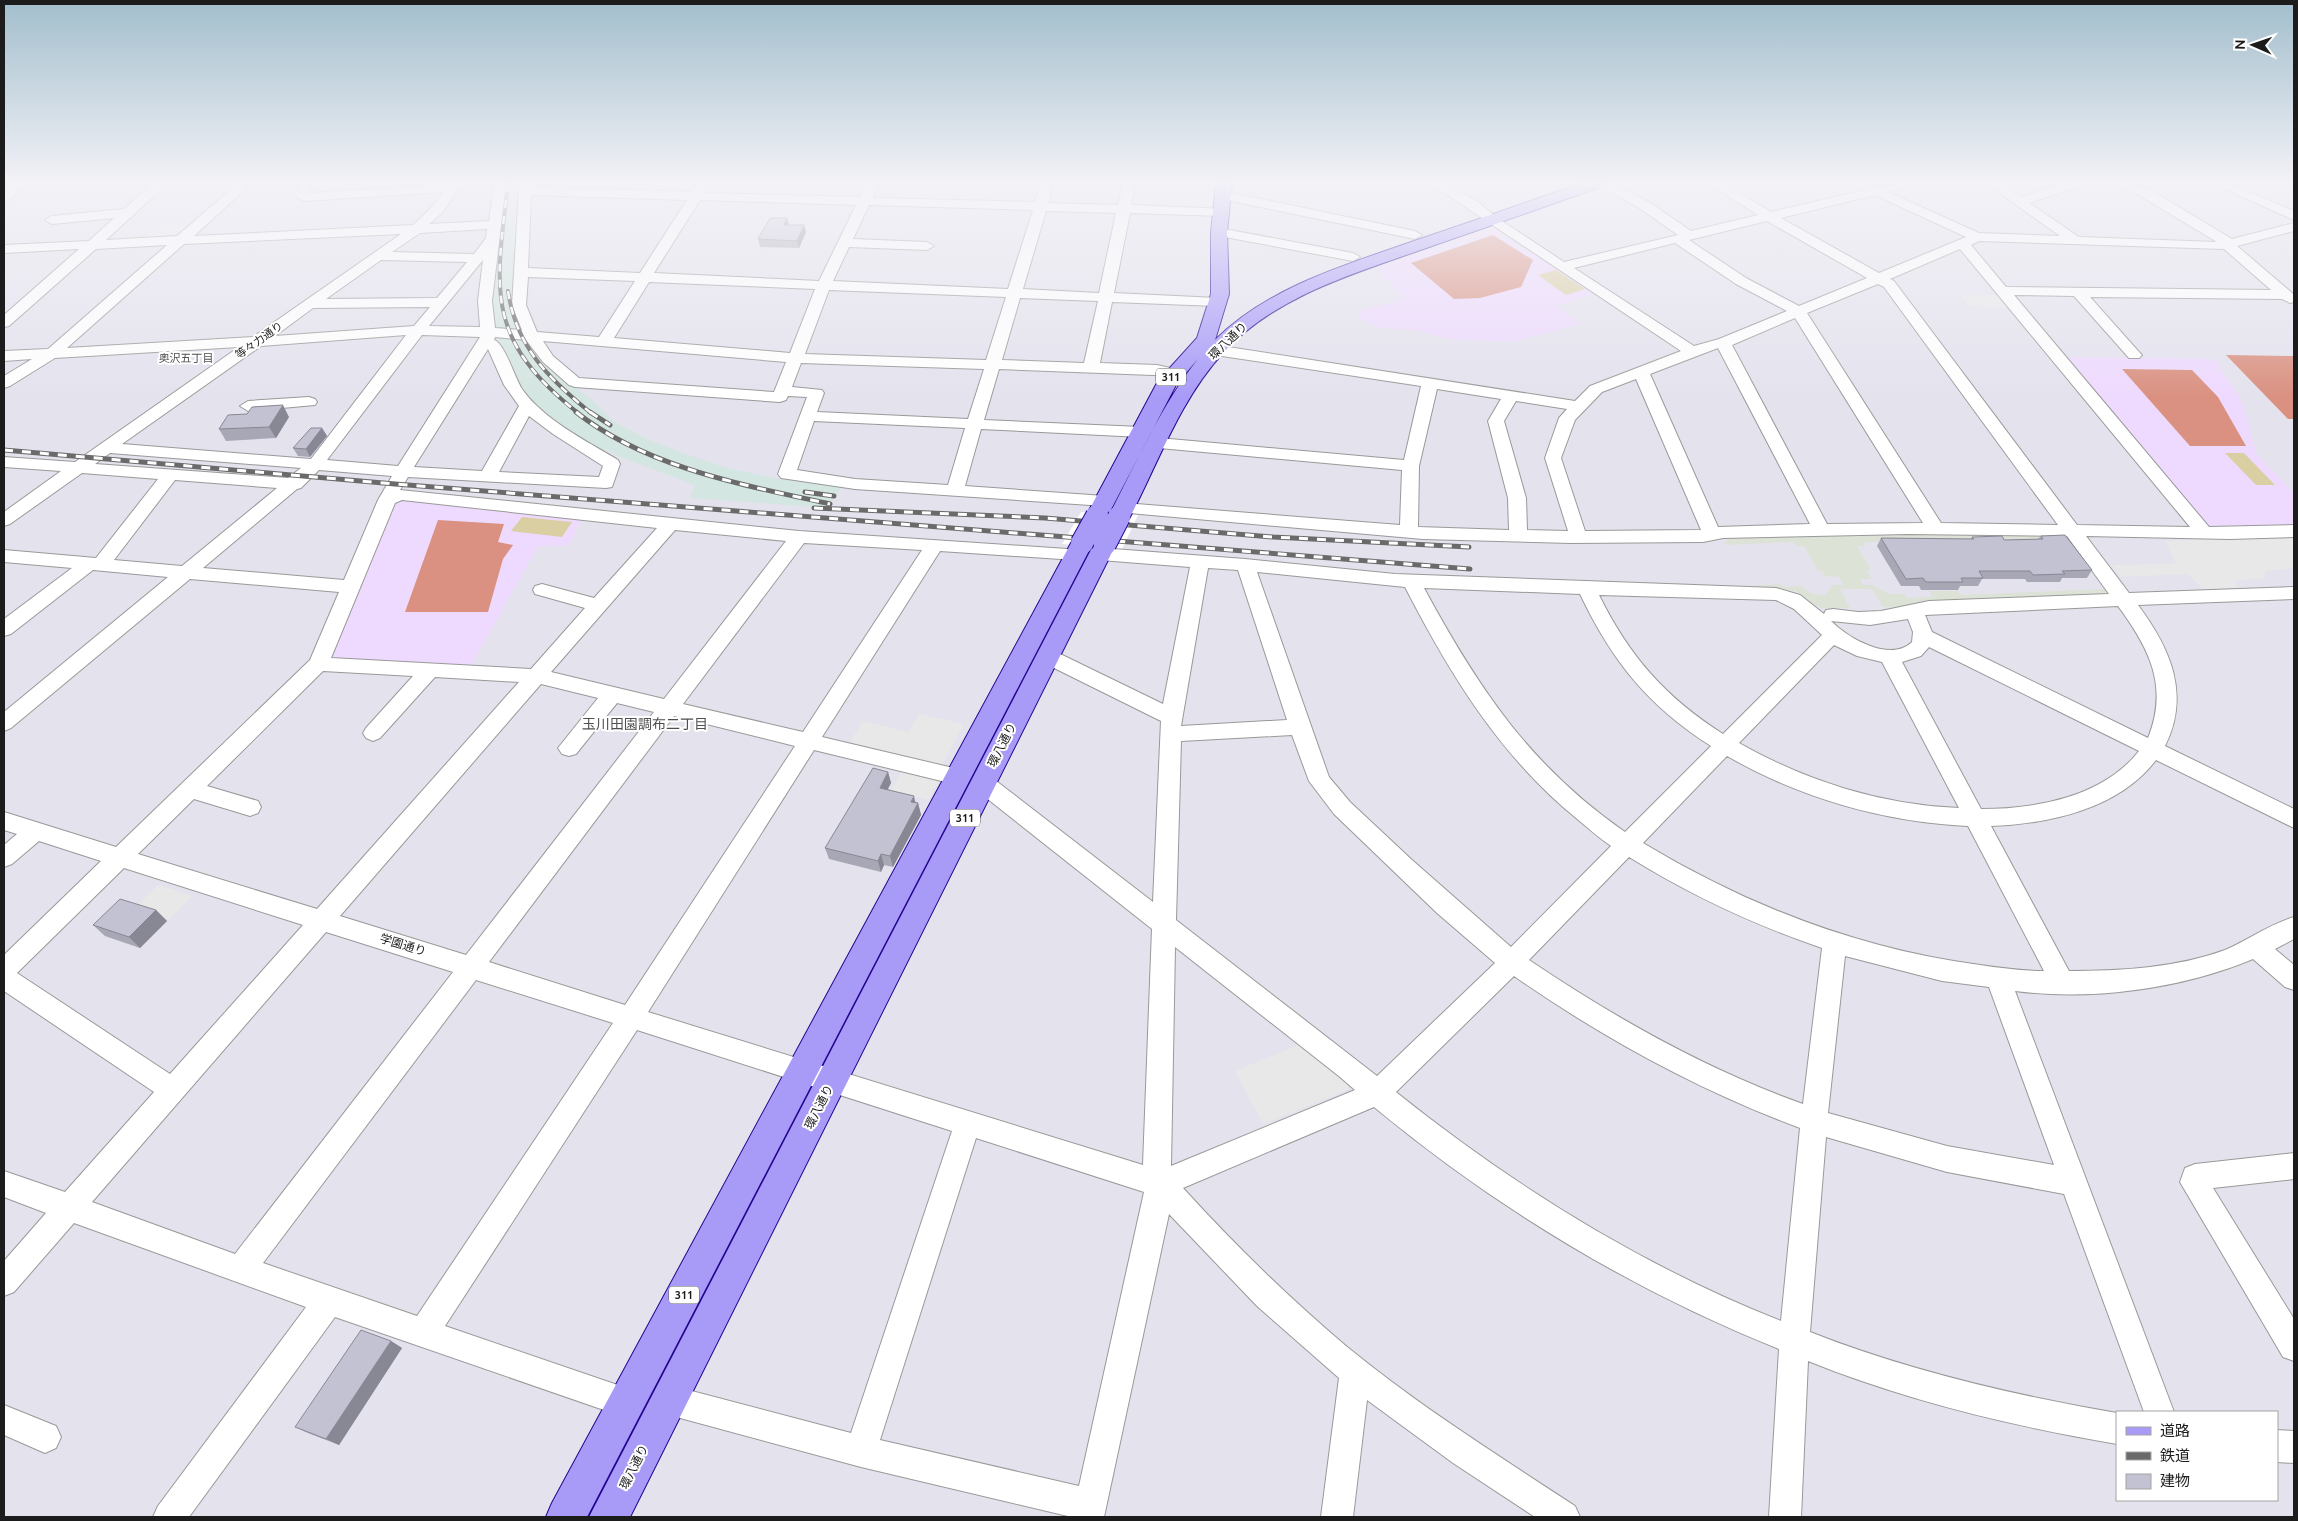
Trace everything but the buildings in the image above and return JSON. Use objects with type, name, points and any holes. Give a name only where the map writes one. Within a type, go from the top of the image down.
[{"type":"main road","name":"311","points":[[1210,345],[1220,294],[1219,255]]},
{"type":"main road","name":"環八通り","points":[[566,1517],[627,1403],[816,1077],[1091,549],[1122,513],[1210,345],[1240,313],[1274,292],[1361,255]]},
{"type":"main road","name":"環八通り","points":[[970,780],[1047,656],[1091,549],[1101,508],[1173,373],[1210,345],[1256,316],[1314,285],[1389,255]]},
{"type":"main road","name":"環八通り","points":[[609,1517],[669,1400],[816,1077]]},
{"type":"street","points":[[4,323],[82,255]]},
{"type":"street","points":[[4,383],[51,354],[164,255]]},
{"type":"street","points":[[4,723],[295,484],[315,465],[418,330],[479,255]]},
{"type":"street","points":[[4,970],[318,664],[387,500],[487,337],[485,301],[491,255]]},
{"type":"street","points":[[522,255],[519,305],[532,337],[548,358],[575,382],[780,397],[824,285],[839,255]]},
{"type":"street","points":[[604,343],[658,255]]},
{"type":"street","points":[[955,490],[1026,255]]},
{"type":"street","points":[[1091,368],[1115,255]]},
{"type":"street","points":[[1337,255],[1353,258]]},
{"type":"street","points":[[1547,255],[1694,352]]},
{"type":"street","points":[[1564,266],[1610,255]]},
{"type":"street","points":[[1707,255],[1741,281],[1799,312],[1935,528]]},
{"type":"street","points":[[1586,588],[1610,638],[1634,670],[1680,714],[1726,746],[1770,770],[1850,800],[1905,811],[1975,818],[2027,815],[2081,801],[2127,776],[2153,749],[2166,716],[2168,696],[2159,654],[2149,634],[2125,599],[2070,530],[1892,288],[1880,278],[1835,255]]},
{"type":"street","points":[[1578,536],[1553,458],[1567,418],[1596,389],[1708,346],[1723,343],[1934,255]]},
{"type":"street","points":[[1979,255],[2002,291],[2203,531]]},
{"type":"street","points":[[2241,255],[2268,278],[2291,293]]},
{"type":"street","points":[[378,256],[477,258]]},
{"type":"street","name":"等々力通り","points":[[4,520],[378,256]]},
{"type":"street","points":[[521,272],[1217,302]]},
{"type":"street","points":[[2002,291],[2291,293]]},
{"type":"street","points":[[2078,292],[2134,355]]},
{"type":"street","points":[[310,304],[440,302]]},
{"type":"street","points":[[4,356],[418,330],[487,337],[532,337],[795,358],[1157,370],[1173,373]]},
{"type":"street","points":[[106,448],[403,472],[606,483],[612,464],[546,421],[515,391],[494,344],[487,337]]},
{"type":"street","points":[[1723,343],[1822,531]]},
{"type":"street","points":[[1210,345],[1430,383],[1579,406]]},
{"type":"street","points":[[1641,372],[1712,534]]},
{"type":"street","points":[[1409,532],[1411,466],[1430,383]]},
{"type":"street","points":[[783,391],[816,393],[787,474],[855,484],[955,490],[1101,508]]},
{"type":"street","points":[[1511,395],[1496,421],[1517,498],[1518,536]]},
{"type":"street","points":[[248,406],[309,402]]},
{"type":"street","points":[[488,476],[528,404]]},
{"type":"street","points":[[808,416],[1141,432]]},
{"type":"street","points":[[1159,443],[1411,466]]},
{"type":"street","points":[[4,462],[295,484]]},
{"type":"street","points":[[4,629],[95,564],[171,474]]},
{"type":"street","points":[[387,500],[401,495],[669,525],[799,537],[934,546],[1091,549],[1200,562],[1411,581],[1776,594],[1791,597],[1829,624],[1857,649],[1889,656],[1912,652],[1922,644],[1924,636],[1914,612]]},
{"type":"street","points":[[1122,513],[1409,532],[1518,536],[1712,534],[1935,528],[2294,531]]},
{"type":"street","points":[[4,1282],[669,525]]},
{"type":"street","points":[[240,1270],[671,708],[799,537]]},
{"type":"street","points":[[424,1332],[630,1018],[934,546]]},
{"type":"street","points":[[4,556],[350,587]]},
{"type":"street","points":[[669,1400],[1090,1511],[1154,1219],[1159,1183],[1156,1155],[1171,725],[1200,562]]},
{"type":"street","points":[[1245,565],[1299,727],[1320,781],[1342,808],[1512,962],[1630,1036],[1721,1082],[1772,1105],[1814,1120],[1929,1155],[1977,1166],[2074,1182]]},
{"type":"street","points":[[1411,581],[1459,670],[1492,721],[1554,788],[1626,846],[1674,874],[1770,921],[1834,944],[1922,967],[1998,978],[2062,982],[2116,981],[2165,975],[2213,964],[2256,947],[2294,927]]},
{"type":"street","points":[[542,590],[599,606]]},
{"type":"street","points":[[1159,1183],[1192,1172],[1377,1093],[1512,962],[1726,746],[1829,624],[1849,618],[1898,617],[1929,607],[2125,599],[2291,597]]},
{"type":"street","points":[[1924,636],[2294,819]]},
{"type":"street","points":[[1047,656],[1171,725],[1299,727]]},
{"type":"street","points":[[1889,656],[2062,982]]},
{"type":"street","points":[[318,664],[537,676],[970,780],[1163,923],[1377,1093],[1501,1186],[1554,1221],[1681,1291],[1742,1320],[1794,1340],[1930,1388],[2080,1424],[2116,1429]]},
{"type":"street","points":[[373,733],[430,670]]},
{"type":"street","points":[[569,748],[613,694]]},
{"type":"street","points":[[188,789],[250,807]]},
{"type":"street","name":"学園通り","points":[[4,821],[1159,1183]]},
{"type":"street","points":[[4,858],[35,830]]},
{"type":"street","points":[[1785,1517],[1794,1340],[1814,1120],[1834,944]]},
{"type":"street","points":[[2256,947],[2294,978]]},
{"type":"street","points":[[4,978],[172,1090]]},
{"type":"street","points":[[1998,978],[2160,1411]]},
{"type":"street","points":[[861,1450],[968,1123]]},
{"type":"street","points":[[2294,1166],[2195,1177],[2194,1182],[2294,1346]]},
{"type":"street","points":[[1159,1183],[1262,1292],[1355,1372],[1469,1456],[1564,1517]]},
{"type":"street","points":[[4,1184],[240,1270],[627,1403]]},
{"type":"street","points":[[169,1517],[329,1301]]},
{"type":"street","points":[[1336,1517],[1355,1372]]},
{"type":"street","points":[[4,1420],[45,1437]]},
{"type":"street","points":[[2278,1446],[2294,1447]]},
{"type":"shaded area","points":[[495,255],[518,255],[515,302],[567,381],[592,400],[613,421],[647,439],[727,468],[773,478],[842,486],[828,508],[690,498],[695,485],[618,456],[607,449],[597,454],[551,418],[527,396],[511,373],[502,353],[493,330],[489,308]]},
{"type":"shaded area","points":[[1414,255],[1536,255],[1596,293],[1556,306],[1580,324],[1512,342],[1448,339],[1416,330],[1379,328],[1360,319],[1360,311],[1405,299],[1375,268]]},
{"type":"shaded area","points":[[1434,255],[1525,255],[1533,260],[1521,287],[1480,298],[1454,299],[1411,263]]},
{"type":"shaded area","points":[[1556,270],[1585,289],[1566,295],[1538,275]]},
{"type":"shaded area","points":[[1960,295],[1998,295],[2007,308],[1970,307]]},
{"type":"shaded area","points":[[2226,355],[2294,356],[2294,419],[2288,419]]},
{"type":"shaded area","points":[[2066,357],[2214,359],[2241,399],[2257,455],[2294,493],[2294,525],[2217,527],[2204,524]]},
{"type":"shaded area","points":[[2122,369],[2192,370],[2218,397],[2246,446],[2190,446]]},
{"type":"shaded area","points":[[2225,453],[2244,453],[2275,485],[2256,485]]},
{"type":"shaded area","points":[[401,500],[582,518],[569,545],[538,546],[471,666],[333,660],[331,658],[394,503]]},
{"type":"shaded area","points":[[522,517],[572,522],[562,537],[511,531]]},
{"type":"shaded area","points":[[438,520],[504,524],[498,542],[513,545],[503,559],[488,612],[405,612]]},
{"type":"shaded area","points":[[1936,533],[2065,534],[2074,543],[1966,544],[1952,541],[1864,542],[1866,546],[1857,546],[1871,570],[1867,571],[1872,579],[1860,579],[1863,585],[1872,585],[1890,594],[1904,594],[1907,598],[1932,597],[1929,591],[1958,591],[1961,595],[2106,589],[2108,596],[1922,601],[1911,607],[1883,607],[1872,589],[1840,589],[1850,608],[1821,608],[1812,604],[1796,591],[1757,589],[1751,586],[1781,584],[1783,587],[1803,586],[1805,590],[1813,594],[1825,595],[1833,585],[1844,585],[1839,577],[1825,576],[1822,571],[1818,571],[1804,546],[1796,546],[1794,542],[1725,545],[1725,542],[1730,538]]},
{"type":"shaded area","points":[[2294,537],[2294,568],[2265,571],[2265,578],[2235,581],[2238,587],[2204,590],[2188,574],[2121,577],[2112,565],[2176,564],[2165,541]]},
{"type":"shaded area","points":[[919,714],[964,724],[942,765],[850,742],[863,721],[908,732]]},
{"type":"shaded area","points":[[902,770],[940,778],[929,800],[891,791]]},
{"type":"shaded area","points":[[158,885],[192,896],[169,920],[134,909]]},
{"type":"shaded area","points":[[1301,1044],[1349,1083],[1347,1090],[1263,1124],[1235,1071]]},
{"type":"pier","points":[[1081,512],[1138,515],[1122,549],[1062,544]]},
{"type":"railway","points":[[500,255],[500,284],[503,311],[512,336],[526,361],[548,386],[578,413]]},
{"type":"railway","points":[[508,291],[518,329],[537,360],[561,387],[591,413]]},
{"type":"railway","points":[[576,412],[604,431],[665,461],[731,481],[830,504]]},
{"type":"railway","points":[[590,412],[610,425]]},
{"type":"railway","points":[[4,450],[395,484],[1470,569]]},
{"type":"railway","points":[[805,492],[834,496]]},
{"type":"railway","points":[[814,508],[1045,518],[1273,537],[1469,547]]},
{"type":"district","name":"奥沢五丁目","points":[[186,358]]},
{"type":"district","name":"玉川田園調布二丁目","points":[[645,724]]}]
